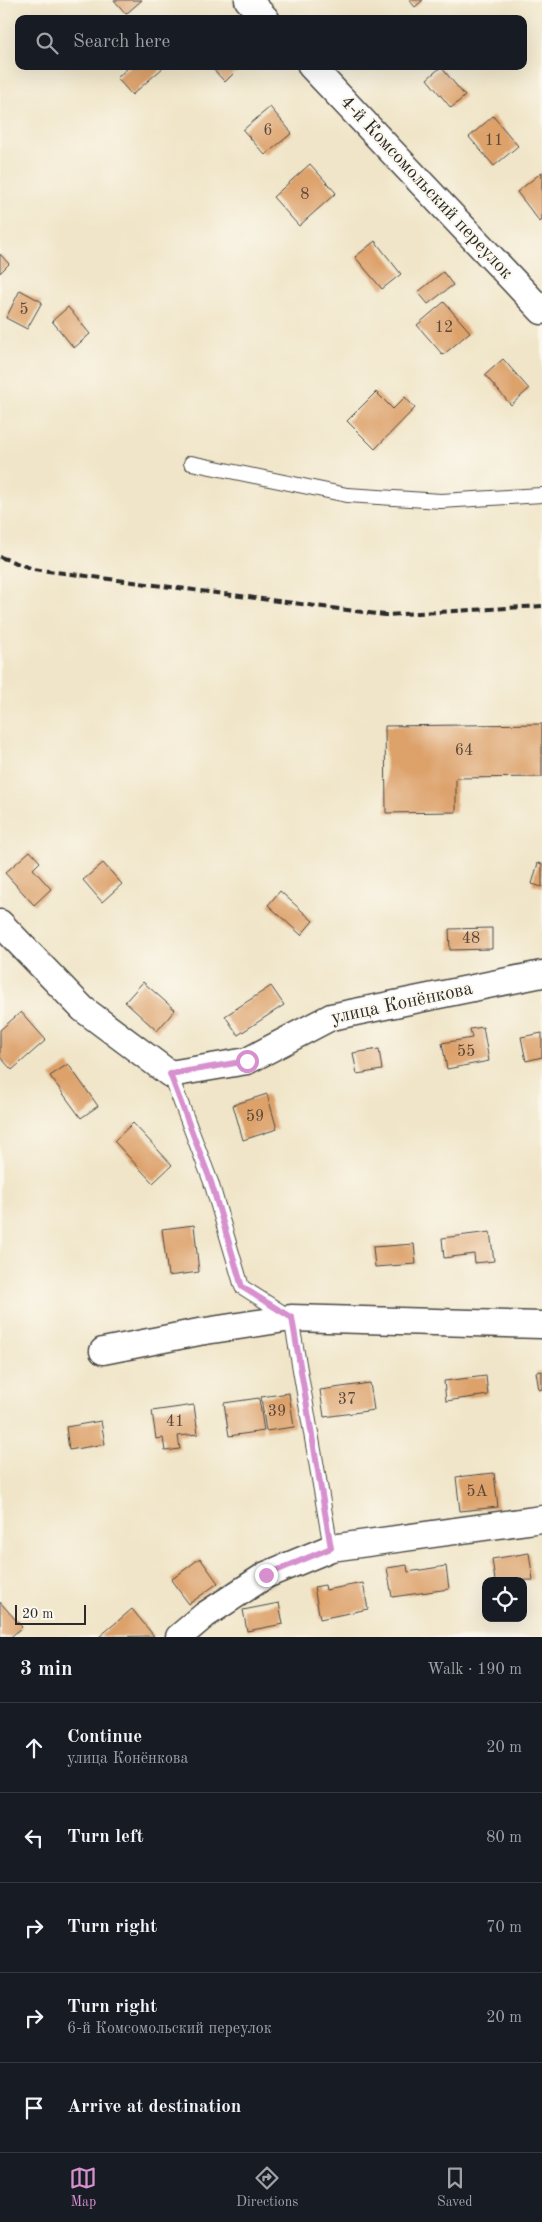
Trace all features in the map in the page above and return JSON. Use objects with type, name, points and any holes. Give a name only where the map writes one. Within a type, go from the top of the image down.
[{"type":"street","points":[[248,0],[262,15]]},
{"type":"street","name":"4-й Комсомольский переулок","points":[[315,70],[542,311]]},
{"type":"street","points":[[0,923],[84,1009],[170,1074]]},
{"type":"street","name":"улица Конёнкова","points":[[170,1074],[247,1061],[331,1017],[542,974]]},
{"type":"street","points":[[103,1351],[199,1332],[292,1318],[542,1325]]},
{"type":"street","points":[[179,1637],[205,1616],[266,1575],[331,1548],[542,1520]]},
{"type":"lane","points":[[191,463],[347,495],[441,501],[542,495]]},
{"type":"lane","points":[[170,1074],[211,1182],[242,1287],[292,1318],[331,1548]]},
{"type":"building","points":[[114,0],[142,0],[126,14]]},
{"type":"building","points":[[409,0],[423,0],[415,7]]},
{"type":"building","points":[[126,70],[160,70],[132,95],[117,78]]},
{"type":"building","points":[[214,70],[237,70],[225,82]]},
{"type":"building","points":[[438,70],[443,70],[465,96],[451,108],[427,79]]},
{"type":"building","points":[[270,107],[292,133],[265,155],[243,130]]},
{"type":"building","points":[[493,116],[518,146],[494,166],[469,137]]},
{"type":"building","points":[[310,164],[336,193],[299,226],[273,197]]},
{"type":"building","points":[[542,172],[542,220],[540,222],[517,192]]},
{"type":"building","points":[[375,241],[401,274],[382,289],[355,257]]},
{"type":"building","points":[[0,254],[9,264],[0,273]]},
{"type":"building","points":[[443,272],[453,285],[428,304],[418,292]]},
{"type":"building","points":[[20,290],[42,302],[27,329],[6,318]]},
{"type":"building","points":[[444,302],[470,332],[443,355],[417,325]]},
{"type":"building","points":[[68,307],[90,334],[74,348],[52,321]]},
{"type":"building","points":[[503,359],[529,389],[511,405],[485,375]]},
{"type":"building","points":[[376,392],[393,409],[405,397],[415,408],[375,449],[347,421]]},
{"type":"building","points":[[542,724],[542,777],[456,778],[456,812],[386,813],[385,726]]},
{"type":"building","points":[[30,851],[40,862],[33,869],[51,889],[34,905],[5,873]]},
{"type":"building","points":[[103,863],[122,884],[102,902],[83,880]]},
{"type":"building","points":[[538,863],[542,864],[542,887],[532,884]]},
{"type":"building","points":[[280,891],[313,921],[301,935],[268,905]]},
{"type":"building","points":[[492,928],[492,949],[450,950],[449,929]]},
{"type":"building","points":[[143,982],[175,1010],[157,1031],[125,1002]]},
{"type":"building","points":[[271,986],[284,1005],[238,1035],[225,1016]]},
{"type":"building","points":[[21,1012],[46,1040],[12,1070],[0,1057],[0,1030]]},
{"type":"building","points":[[483,1027],[489,1061],[447,1069],[442,1043],[472,1038],[470,1029]]},
{"type":"building","points":[[542,1033],[542,1057],[526,1061],[521,1037]]},
{"type":"building","points":[[379,1049],[382,1070],[357,1074],[353,1053]]},
{"type":"building","points":[[68,1064],[98,1106],[81,1118],[50,1076]]},
{"type":"building","points":[[267,1094],[277,1129],[243,1140],[233,1105]]},
{"type":"building","points":[[133,1123],[172,1165],[153,1183],[114,1141]]},
{"type":"building","points":[[194,1225],[199,1272],[168,1276],[162,1229]]},
{"type":"building","points":[[490,1232],[494,1261],[475,1263],[474,1254],[444,1258],[442,1238]]},
{"type":"building","points":[[414,1244],[416,1264],[375,1267],[373,1247]]},
{"type":"building","points":[[542,1371],[542,1389],[539,1390],[536,1372]]},
{"type":"building","points":[[486,1376],[488,1395],[446,1401],[444,1381]]},
{"type":"building","points":[[370,1383],[374,1410],[324,1417],[320,1390]]},
{"type":"building","points":[[289,1393],[294,1427],[266,1431],[261,1397]]},
{"type":"building","points":[[259,1398],[264,1431],[229,1436],[224,1403]]},
{"type":"building","points":[[194,1405],[198,1434],[178,1436],[180,1449],[165,1451],[163,1438],[156,1439],[152,1411]]},
{"type":"building","points":[[101,1421],[105,1444],[69,1450],[66,1427]]},
{"type":"building","points":[[494,1473],[498,1507],[460,1511],[456,1477]]},
{"type":"building","points":[[529,1553],[533,1580],[527,1580],[527,1577],[494,1577],[492,1559]]},
{"type":"building","points":[[200,1558],[218,1583],[189,1604],[171,1580]]},
{"type":"building","points":[[407,1565],[408,1572],[446,1566],[449,1589],[392,1597],[387,1568]]},
{"type":"building","points":[[363,1583],[368,1609],[320,1619],[314,1587],[325,1585],[326,1590]]},
{"type":"building","points":[[0,1602],[22,1627],[11,1637],[0,1637]]},
{"type":"building","points":[[279,1603],[283,1624],[247,1631],[243,1610]]},
{"type":"building","points":[[132,1609],[154,1636],[99,1637]]},
{"type":"railway","points":[[0,557],[33,569],[385,615],[542,606]]},
{"type":"route","points":[[247,1061],[170,1074],[211,1182],[242,1287],[292,1318],[331,1548],[266,1575]]}]
